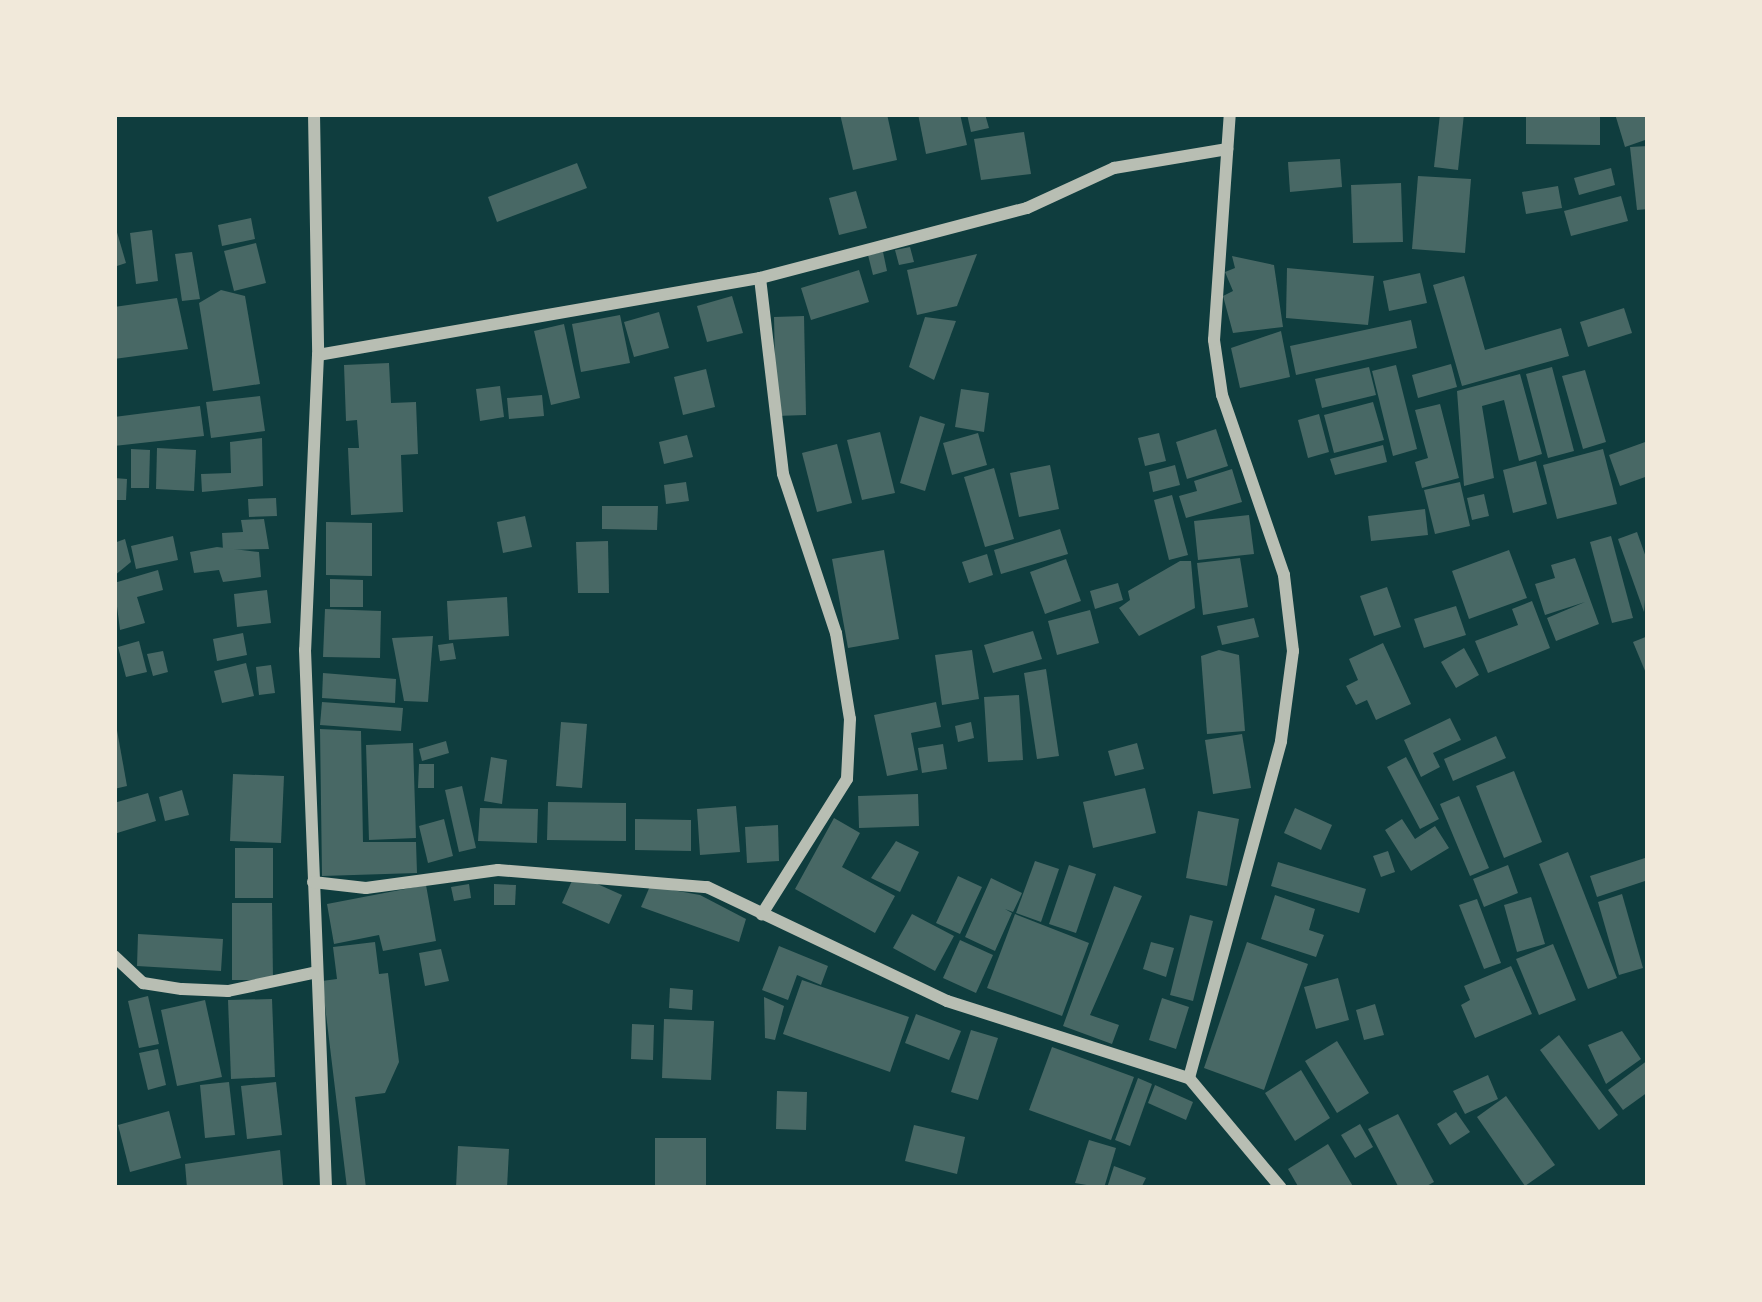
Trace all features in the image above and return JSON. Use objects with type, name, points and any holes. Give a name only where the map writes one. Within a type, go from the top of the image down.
[{"type":"street","points":[[314,114],[318,355],[305,650],[313,973],[326,1188]]},
{"type":"street","points":[[1189,1078],[1281,741],[1293,651],[1284,574],[1222,395],[1217,358],[1230,114]]},
{"type":"street","points":[[318,355],[760,278],[1027,208],[1114,168],[1227,149]]},
{"type":"street","points":[[760,278],[783,474],[836,633],[850,719],[847,779],[763,914]]},
{"type":"street","points":[[313,882],[366,888],[498,870],[577,872],[707,887],[947,1001],[1189,1078],[1281,1188]]},
{"type":"street","points":[[114,956],[143,983],[182,989],[228,991],[313,973]]},
{"type":"building","points":[[840,114],[887,114],[897,160],[853,170]]},
{"type":"building","points":[[918,114],[960,114],[967,145],[926,154]]},
{"type":"building","points":[[967,114],[985,114],[989,128],[971,132]]},
{"type":"building","points":[[1440,114],[1464,114],[1458,170],[1434,167]]},
{"type":"building","points":[[1526,114],[1600,114],[1600,145],[1526,144]]},
{"type":"building","points":[[1615,114],[1648,114],[1648,139],[1625,147]]},
{"type":"building","points":[[1024,132],[1031,174],[981,180],[974,139]]},
{"type":"building","points":[[1648,146],[1648,209],[1637,210],[1630,147]]},
{"type":"building","points":[[1340,159],[1342,187],[1290,192],[1288,162]]},
{"type":"building","points":[[577,163],[587,188],[497,222],[488,197]]},
{"type":"building","points":[[1611,168],[1615,185],[1579,195],[1574,178]]},
{"type":"building","points":[[1418,176],[1471,179],[1465,253],[1412,249]]},
{"type":"building","points":[[1401,183],[1403,242],[1353,243],[1351,185]]},
{"type":"building","points":[[1558,186],[1562,208],[1526,214],[1522,192]]},
{"type":"building","points":[[856,191],[867,228],[839,235],[829,198]]},
{"type":"building","points":[[1621,196],[1628,221],[1571,236],[1564,211]]},
{"type":"building","points":[[251,218],[255,239],[222,246],[218,225]]},
{"type":"building","points":[[114,222],[126,263],[114,267]]},
{"type":"building","points":[[152,230],[158,281],[136,284],[130,233]]},
{"type":"building","points":[[256,243],[266,283],[234,291],[224,251]]},
{"type":"building","points":[[910,247],[914,262],[899,265],[895,250]]},
{"type":"building","points":[[192,252],[200,299],[182,301],[175,254]]},
{"type":"building","points":[[883,252],[887,271],[873,275],[868,255]]},
{"type":"building","points":[[977,254],[957,306],[917,315],[907,270]]},
{"type":"building","points":[[1232,256],[1274,265],[1283,327],[1233,333],[1223,296],[1233,291],[1225,272],[1235,268]]},
{"type":"building","points":[[1287,268],[1374,276],[1368,325],[1286,318]]},
{"type":"building","points":[[859,270],[869,302],[811,320],[801,288]]},
{"type":"building","points":[[1420,273],[1427,303],[1389,311],[1383,281]]},
{"type":"building","points":[[1464,276],[1485,350],[1561,328],[1569,356],[1462,386],[1433,285]]},
{"type":"building","points":[[221,290],[245,296],[260,384],[213,391],[199,303]]},
{"type":"building","points":[[732,296],[743,333],[707,342],[697,306]]},
{"type":"building","points":[[177,298],[188,349],[114,359],[114,307]]},
{"type":"building","points":[[1624,308],[1632,333],[1588,347],[1580,322]]},
{"type":"building","points":[[659,312],[669,348],[634,357],[624,322]]},
{"type":"building","points":[[620,315],[630,363],[581,372],[572,324]]},
{"type":"building","points":[[804,316],[806,415],[776,416],[774,317]]},
{"type":"building","points":[[925,317],[956,321],[934,380],[909,367]]},
{"type":"building","points":[[1411,320],[1417,348],[1296,375],[1290,346]]},
{"type":"building","points":[[564,324],[580,398],[551,405],[534,331]]},
{"type":"building","points":[[1281,331],[1290,377],[1240,388],[1231,348]]},
{"type":"building","points":[[389,363],[391,403],[416,402],[418,454],[401,455],[403,512],[351,515],[348,448],[359,448],[357,420],[346,421],[344,365]]},
{"type":"building","points":[[1451,364],[1457,387],[1418,398],[1412,375]]},
{"type":"building","points":[[1396,365],[1417,449],[1393,456],[1372,371]]},
{"type":"building","points":[[1369,367],[1376,395],[1322,408],[1315,379]]},
{"type":"building","points":[[1552,367],[1574,451],[1548,458],[1526,374]]},
{"type":"building","points":[[706,369],[715,407],[683,415],[674,377]]},
{"type":"building","points":[[1585,370],[1606,442],[1583,449],[1562,376]]},
{"type":"building","points":[[1520,374],[1542,454],[1519,461],[1504,400],[1482,406],[1494,478],[1464,486],[1457,391]]},
{"type":"building","points":[[500,386],[504,417],[480,421],[476,389]]},
{"type":"building","points":[[961,389],[989,393],[984,432],[955,427]]},
{"type":"building","points":[[542,395],[544,416],[509,419],[507,398]]},
{"type":"building","points":[[260,396],[265,431],[211,438],[206,402]]},
{"type":"building","points":[[1373,402],[1384,440],[1334,453],[1324,415]]},
{"type":"building","points":[[1440,404],[1459,478],[1422,488],[1415,462],[1428,458],[1415,410]]},
{"type":"building","points":[[200,406],[204,436],[114,446],[114,417]]},
{"type":"building","points":[[1319,414],[1329,452],[1308,458],[1298,420]]},
{"type":"building","points":[[920,416],[945,424],[925,491],[900,483]]},
{"type":"building","points":[[1216,429],[1228,466],[1187,479],[1176,442]]},
{"type":"building","points":[[880,432],[895,493],[862,500],[847,440]]},
{"type":"building","points":[[978,433],[987,465],[952,475],[943,443]]},
{"type":"building","points":[[1159,433],[1166,461],[1145,466],[1138,438]]},
{"type":"building","points":[[687,435],[693,457],[664,464],[659,442]]},
{"type":"building","points":[[262,438],[263,486],[202,492],[201,474],[231,473],[230,442]]},
{"type":"building","points":[[1648,441],[1648,476],[1620,486],[1609,455]]},
{"type":"building","points":[[837,444],[852,503],[817,512],[802,453]]},
{"type":"building","points":[[1383,445],[1387,462],[1335,475],[1330,459]]},
{"type":"building","points":[[157,448],[196,450],[194,491],[156,489]]},
{"type":"building","points":[[131,449],[150,450],[149,488],[131,488]]},
{"type":"building","points":[[1603,449],[1617,504],[1557,519],[1543,465]]},
{"type":"building","points":[[1536,461],[1547,504],[1513,513],[1503,470]]},
{"type":"building","points":[[1050,465],[1059,509],[1019,517],[1010,473]]},
{"type":"building","points":[[1175,465],[1180,485],[1153,492],[1149,472]]},
{"type":"building","points":[[994,468],[1014,539],[985,547],[964,477]]},
{"type":"building","points":[[1232,469],[1242,502],[1186,518],[1179,496],[1197,491],[1194,481]]},
{"type":"building","points":[[114,478],[127,479],[126,500],[114,500]]},
{"type":"building","points":[[686,482],[689,501],[666,504],[664,485]]},
{"type":"building","points":[[1460,482],[1470,526],[1435,534],[1424,490]]},
{"type":"building","points":[[1484,494],[1489,516],[1472,520],[1467,498]]},
{"type":"building","points":[[1172,495],[1188,555],[1169,560],[1154,500]]},
{"type":"building","points":[[276,498],[277,516],[249,517],[248,499]]},
{"type":"building","points":[[602,506],[658,506],[657,530],[602,529]]},
{"type":"building","points":[[1425,509],[1428,535],[1371,541],[1368,516]]},
{"type":"building","points":[[1249,515],[1254,554],[1198,560],[1194,521]]},
{"type":"building","points":[[525,516],[532,547],[503,553],[497,522]]},
{"type":"building","points":[[264,519],[269,549],[223,550],[222,533],[243,532],[241,520]]},
{"type":"building","points":[[326,522],[372,523],[372,576],[326,575]]},
{"type":"building","points":[[1060,529],[1068,554],[1001,574],[994,550]]},
{"type":"building","points":[[1637,532],[1648,563],[1644,612],[1618,539]]},
{"type":"building","points":[[173,536],[178,560],[136,569],[131,546]]},
{"type":"building","points":[[1611,536],[1633,618],[1612,623],[1590,542]]},
{"type":"building","points":[[125,539],[131,562],[114,576],[114,543]]},
{"type":"building","points":[[608,541],[609,593],[578,593],[576,542]]},
{"type":"building","points":[[217,547],[259,552],[261,577],[223,582],[219,570],[194,573],[190,552]]},
{"type":"building","points":[[884,550],[899,639],[848,648],[832,559]]},
{"type":"building","points":[[1509,550],[1527,598],[1469,619],[1452,571]]},
{"type":"building","points":[[987,554],[993,575],[969,583],[962,562]]},
{"type":"building","points":[[1240,558],[1248,607],[1203,615],[1197,563]]},
{"type":"building","points":[[1575,558],[1599,624],[1556,641],[1547,618],[1585,602],[1545,615],[1535,584],[1555,578],[1551,565]]},
{"type":"building","points":[[1066,559],[1081,601],[1045,614],[1030,572]]},
{"type":"building","points":[[1180,561],[1191,561],[1195,608],[1139,636],[1119,608],[1130,600],[1128,591]]},
{"type":"building","points":[[158,570],[163,590],[137,597],[145,623],[120,630],[114,583]]},
{"type":"building","points":[[330,579],[363,580],[363,607],[330,607]]},
{"type":"building","points":[[1118,583],[1123,600],[1095,609],[1090,591]]},
{"type":"building","points":[[1387,587],[1401,627],[1374,636],[1360,596]]},
{"type":"building","points":[[267,590],[271,623],[237,627],[234,594]]},
{"type":"building","points":[[507,597],[509,636],[449,640],[447,601]]},
{"type":"building","points":[[1532,601],[1550,648],[1488,673],[1475,641],[1518,625],[1512,609]]},
{"type":"building","points":[[1456,606],[1466,635],[1424,648],[1414,619]]},
{"type":"building","points":[[325,609],[381,611],[380,658],[323,657]]},
{"type":"building","points":[[1090,610],[1099,643],[1057,655],[1048,621]]},
{"type":"building","points":[[1254,618],[1259,637],[1222,645],[1217,626]]},
{"type":"building","points":[[1033,631],[1042,659],[993,673],[984,645]]},
{"type":"building","points":[[243,633],[247,655],[217,661],[213,639]]},
{"type":"building","points":[[433,636],[428,702],[404,701],[392,638]]},
{"type":"building","points":[[1648,636],[1648,678],[1633,642]]},
{"type":"building","points":[[139,641],[147,672],[126,677],[118,647]]},
{"type":"building","points":[[453,643],[456,659],[440,661],[438,645]]},
{"type":"building","points":[[1383,643],[1411,704],[1376,720],[1367,700],[1356,705],[1346,686],[1358,680],[1349,659]]},
{"type":"building","points":[[1464,648],[1479,675],[1456,688],[1441,662]]},
{"type":"building","points":[[972,650],[979,699],[942,705],[935,655]]},
{"type":"building","points":[[1219,650],[1239,655],[1245,731],[1207,734],[1201,656]]},
{"type":"building","points":[[163,651],[168,672],[153,676],[147,654]]},
{"type":"building","points":[[246,663],[254,696],[222,703],[214,671]]},
{"type":"building","points":[[271,665],[275,693],[259,695],[256,667]]},
{"type":"building","points":[[1046,669],[1059,756],[1037,759],[1024,673]]},
{"type":"building","points":[[323,673],[396,679],[395,703],[322,698]]},
{"type":"building","points":[[1019,695],[1023,760],[988,762],[984,697]]},
{"type":"building","points":[[322,702],[403,708],[401,731],[320,725]]},
{"type":"building","points":[[936,702],[941,727],[911,733],[918,770],[887,776],[874,715]]},
{"type":"building","points":[[1450,718],[1461,740],[1433,753],[1440,767],[1421,777],[1404,740]]},
{"type":"building","points":[[114,719],[127,786],[114,789]]},
{"type":"building","points":[[561,722],[587,724],[582,788],[556,786]]},
{"type":"building","points":[[971,722],[974,738],[958,742],[955,726]]},
{"type":"building","points":[[320,729],[361,731],[363,842],[416,842],[417,873],[322,876]]},
{"type":"building","points":[[1242,734],[1251,788],[1213,794],[1205,740]]},
{"type":"building","points":[[1496,736],[1506,758],[1453,781],[1444,759]]},
{"type":"building","points":[[446,741],[449,753],[422,761],[419,749]]},
{"type":"building","points":[[413,743],[416,838],[369,840],[366,745]]},
{"type":"building","points":[[1137,743],[1144,769],[1115,776],[1108,751]]},
{"type":"building","points":[[943,744],[947,769],[922,773],[918,748]]},
{"type":"building","points":[[491,757],[507,760],[502,804],[484,801]]},
{"type":"building","points":[[1406,757],[1439,819],[1420,829],[1387,767]]},
{"type":"building","points":[[419,764],[434,764],[434,788],[418,788]]},
{"type":"building","points":[[1514,771],[1542,842],[1504,858],[1476,786]]},
{"type":"building","points":[[233,774],[284,776],[281,843],[230,841]]},
{"type":"building","points":[[462,786],[476,848],[459,852],[445,790]]},
{"type":"building","points":[[1145,788],[1156,833],[1093,848],[1083,802]]},
{"type":"building","points":[[182,790],[189,815],[165,821],[159,797]]},
{"type":"building","points":[[148,793],[156,821],[114,834],[114,803]]},
{"type":"building","points":[[918,794],[919,826],[859,828],[858,796]]},
{"type":"building","points":[[1459,796],[1489,868],[1470,876],[1440,804]]},
{"type":"building","points":[[548,802],[626,803],[626,841],[547,840]]},
{"type":"building","points":[[736,806],[740,852],[700,855],[697,809]]},
{"type":"building","points":[[480,808],[538,809],[537,843],[478,841]]},
{"type":"building","points":[[1295,808],[1332,825],[1321,850],[1284,833]]},
{"type":"building","points":[[1198,811],[1239,819],[1227,886],[1186,878]]},
{"type":"building","points":[[834,818],[860,833],[842,867],[895,896],[875,933],[795,889]]},
{"type":"building","points":[[444,819],[453,856],[428,863],[419,826]]},
{"type":"building","points":[[635,819],[691,820],[691,851],[635,850]]},
{"type":"building","points":[[1402,819],[1415,839],[1435,826],[1449,848],[1411,871],[1385,830]]},
{"type":"building","points":[[778,825],[779,861],[747,863],[745,827]]},
{"type":"building","points":[[896,841],[919,852],[900,892],[871,878]]},
{"type":"building","points":[[235,848],[273,848],[273,898],[235,898]]},
{"type":"building","points":[[1388,851],[1395,872],[1381,877],[1373,856]]},
{"type":"building","points":[[1568,852],[1617,978],[1588,989],[1539,864]]},
{"type":"building","points":[[1648,857],[1648,880],[1597,897],[1590,876]]},
{"type":"building","points":[[1035,861],[1059,869],[1041,922],[1016,913]]},
{"type":"building","points":[[1278,862],[1366,889],[1359,913],[1271,886]]},
{"type":"building","points":[[1069,865],[1096,874],[1076,933],[1049,924]]},
{"type":"building","points":[[1508,865],[1518,893],[1484,907],[1473,879]]},
{"type":"building","points":[[575,874],[622,895],[609,924],[562,903]]},
{"type":"building","points":[[958,876],[982,887],[960,934],[936,923]]},
{"type":"building","points":[[991,878],[1022,893],[1013,912],[1005,909],[1012,913],[995,951],[965,937]]},
{"type":"building","points":[[469,884],[471,898],[454,901],[451,887]]},
{"type":"building","points":[[494,884],[516,885],[515,905],[494,905]]},
{"type":"building","points":[[426,885],[436,941],[383,951],[379,935],[334,944],[327,904]]},
{"type":"building","points":[[650,886],[700,895],[746,919],[739,942],[641,907]]},
{"type":"building","points":[[1114,886],[1142,896],[1090,1015],[1119,1025],[1112,1044],[1063,1026]]},
{"type":"building","points":[[1622,894],[1643,968],[1619,975],[1598,902]]},
{"type":"building","points":[[1275,895],[1315,909],[1309,930],[1324,935],[1316,957],[1261,939]]},
{"type":"building","points":[[1531,897],[1545,944],[1517,952],[1504,905]]},
{"type":"building","points":[[1477,899],[1501,963],[1484,969],[1459,905]]},
{"type":"building","points":[[232,903],[272,903],[273,980],[232,980]]},
{"type":"building","points":[[912,914],[954,936],[935,971],[893,948]]},
{"type":"building","points":[[1015,914],[1089,943],[1062,1016],[987,988]]},
{"type":"building","points":[[1190,915],[1213,921],[1193,1001],[1170,995]]},
{"type":"building","points":[[138,934],[223,939],[221,971],[137,966]]},
{"type":"building","points":[[960,940],[993,955],[976,993],[943,978]]},
{"type":"building","points":[[375,942],[379,974],[388,973],[399,1062],[385,1093],[355,1097],[366,1188],[347,1188],[322,981],[337,979],[333,947]]},
{"type":"building","points":[[1151,942],[1174,948],[1166,977],[1143,969]]},
{"type":"building","points":[[1247,942],[1308,964],[1264,1090],[1204,1068]]},
{"type":"building","points":[[1553,944],[1576,1000],[1539,1015],[1516,959]]},
{"type":"building","points":[[779,946],[828,966],[821,985],[797,975],[788,1000],[762,990]]},
{"type":"building","points":[[441,949],[449,981],[425,986],[419,953]]},
{"type":"building","points":[[1511,966],[1532,1014],[1475,1038],[1461,1005],[1470,1000],[1464,986]]},
{"type":"building","points":[[1338,978],[1349,1020],[1316,1029],[1304,987]]},
{"type":"building","points":[[802,980],[909,1017],[890,1072],[783,1034]]},
{"type":"building","points":[[670,988],[693,990],[692,1010],[669,1008]]},
{"type":"building","points":[[148,996],[159,1044],[139,1048],[128,1001]]},
{"type":"building","points":[[764,997],[784,1006],[775,1040],[765,1038]]},
{"type":"building","points":[[1162,998],[1189,1007],[1176,1049],[1149,1040]]},
{"type":"building","points":[[272,999],[275,1077],[231,1079],[228,1000]]},
{"type":"building","points":[[205,1000],[222,1077],[177,1086],[161,1010]]},
{"type":"building","points":[[1375,1004],[1384,1035],[1364,1040],[1356,1010]]},
{"type":"building","points":[[916,1014],[961,1031],[949,1060],[905,1043]]},
{"type":"building","points":[[664,1019],[714,1021],[711,1080],[662,1078]]},
{"type":"building","points":[[632,1024],[654,1025],[653,1060],[631,1059]]},
{"type":"building","points":[[971,1030],[998,1038],[978,1100],[951,1092]]},
{"type":"building","points":[[1622,1031],[1641,1059],[1606,1084],[1588,1045]]},
{"type":"building","points":[[1559,1035],[1618,1115],[1599,1130],[1540,1050]]},
{"type":"building","points":[[1337,1041],[1369,1093],[1337,1113],[1305,1061]]},
{"type":"building","points":[[1052,1047],[1134,1077],[1111,1140],[1029,1110]]},
{"type":"building","points":[[158,1049],[166,1085],[148,1090],[139,1053]]},
{"type":"building","points":[[1648,1060],[1648,1092],[1623,1110],[1608,1090]]},
{"type":"building","points":[[1301,1070],[1330,1118],[1295,1141],[1265,1093]]},
{"type":"building","points":[[1488,1075],[1498,1099],[1465,1114],[1453,1091]]},
{"type":"building","points":[[1138,1078],[1152,1084],[1130,1146],[1115,1140]]},
{"type":"building","points":[[229,1082],[235,1135],[205,1138],[200,1085]]},
{"type":"building","points":[[276,1082],[282,1135],[247,1139],[241,1086]]},
{"type":"building","points":[[1155,1085],[1193,1102],[1186,1120],[1148,1103]]},
{"type":"building","points":[[777,1091],[807,1092],[806,1130],[776,1129]]},
{"type":"building","points":[[1506,1096],[1555,1165],[1525,1186],[1477,1117]]},
{"type":"building","points":[[169,1111],[181,1158],[130,1172],[118,1125]]},
{"type":"building","points":[[1456,1112],[1470,1132],[1450,1145],[1437,1124]]},
{"type":"building","points":[[1398,1114],[1434,1182],[1423,1188],[1399,1188],[1368,1129]]},
{"type":"building","points":[[1360,1124],[1373,1147],[1355,1158],[1341,1135]]},
{"type":"building","points":[[914,1125],[965,1137],[957,1174],[905,1161]]},
{"type":"building","points":[[655,1138],[706,1138],[706,1188],[655,1188]]},
{"type":"building","points":[[1089,1140],[1116,1148],[1104,1188],[1075,1183]]},
{"type":"building","points":[[1328,1144],[1354,1188],[1299,1188],[1288,1169]]},
{"type":"building","points":[[458,1146],[509,1149],[507,1188],[456,1188]]},
{"type":"building","points":[[280,1150],[283,1185],[187,1188],[185,1164]]},
{"type":"building","points":[[1114,1166],[1146,1178],[1141,1188],[1107,1188]]}]
